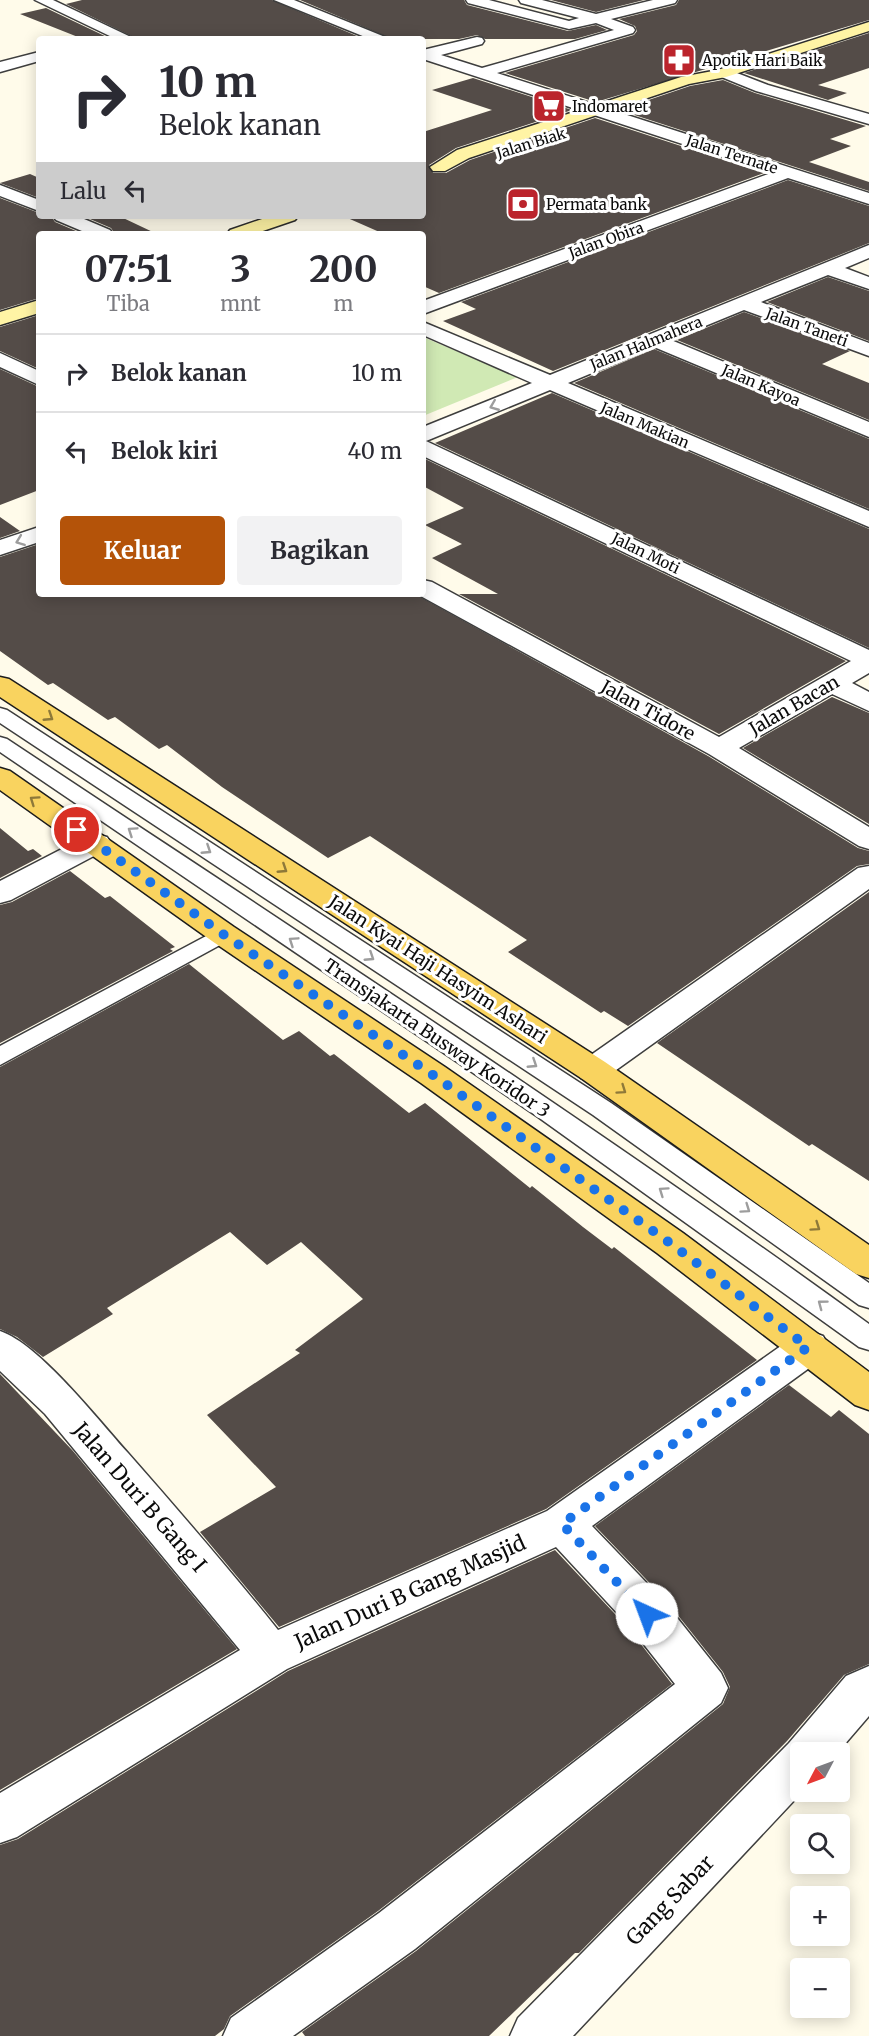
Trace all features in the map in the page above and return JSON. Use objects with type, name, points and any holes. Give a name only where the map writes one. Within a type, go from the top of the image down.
[{"type":"main road","name":"Jalan Biak","points":[[431,169],[463,154],[686,80],[722,74],[869,26]]},
{"type":"main road","name":"Jalan Biak","points":[[431,169],[479,159],[709,87],[722,74]]},
{"type":"main road","points":[[245,231],[280,219]]},
{"type":"main road","points":[[0,304],[36,292]]},
{"type":"main road","points":[[0,319],[36,307]]},
{"type":"main road","name":"Jalan Kyai Haji Hasyim Ashari","points":[[0,685],[593,1070],[869,1264]]},
{"type":"main road","points":[[0,777],[223,934],[433,1075],[670,1243],[869,1394]]},
{"type":"street","points":[[42,0],[121,36]]},
{"type":"street","points":[[281,0],[375,36]]},
{"type":"street","points":[[473,0],[569,25],[670,0]]},
{"type":"street","points":[[481,73],[628,30],[599,19],[530,1],[510,10]]},
{"type":"street","points":[[426,54],[477,41]]},
{"type":"street","name":"Jalan Ternate","points":[[426,56],[869,199]]},
{"type":"street","points":[[4,66],[36,57]]},
{"type":"street","points":[[4,66],[29,72]]},
{"type":"street","points":[[722,74],[869,119]]},
{"type":"street","name":"Jalan Obira","points":[[426,307],[789,172]]},
{"type":"street","points":[[0,190],[36,205]]},
{"type":"street","points":[[69,219],[97,231]]},
{"type":"street","name":"Jalan Halmahera","points":[[426,434],[869,251]]},
{"type":"street","points":[[827,268],[869,283]]},
{"type":"street","name":"Jalan Taneti","points":[[745,303],[869,350]]},
{"type":"street","name":"Jalan Makian","points":[[426,329],[869,520]]},
{"type":"street","name":"Jalan Kayoa","points":[[654,340],[869,430]]},
{"type":"street","points":[[0,358],[36,377]]},
{"type":"street","name":"Jalan Moti","points":[[426,448],[869,661]]},
{"type":"street","points":[[0,529],[36,515]]},
{"type":"street","points":[[0,548],[36,535]]},
{"type":"street","name":"Jalan Tidore","points":[[426,589],[719,748],[869,840]]},
{"type":"street","name":"Jalan Bacan","points":[[719,748],[869,661]]},
{"type":"street","points":[[832,683],[869,703]]},
{"type":"street","points":[[0,893],[96,843]]},
{"type":"street","points":[[593,1070],[869,875]]},
{"type":"street","name":"Jalan Duri B Gang I","points":[[0,1347],[59,1402],[213,1582],[271,1655]]},
{"type":"street","name":"Jalan Duri B Gang Masjid","points":[[0,1820],[271,1655],[562,1524],[808,1347]]},
{"type":"street","points":[[249,2036],[398,1931],[705,1688],[647,1614],[562,1524]]},
{"type":"street","points":[[817,1742],[862,1691],[869,1687]]},
{"type":"street","name":"Gang Sabar","points":[[536,2036],[603,1971],[790,1772]]},
{"type":"lane","name":"Transjakarta Busway Koridor 3","points":[[0,714],[602,1109],[869,1297]]},
{"type":"lane","name":"Transjakarta Busway Koridor 3","points":[[0,743],[613,1156],[770,1266],[869,1340]]},
{"type":"lane","points":[[0,1057],[223,934]]},
{"type":"green space","points":[[426,338],[518,377],[426,415]]},
{"type":"building","points":[[82,0],[272,0],[357,36],[131,36],[66,4]]},
{"type":"building","points":[[300,0],[464,0],[467,5],[568,31],[596,25],[607,30],[575,39],[485,39],[477,35],[459,39],[385,36]]},
{"type":"building","points":[[551,0],[644,0],[596,12]]},
{"type":"building","points":[[679,0],[869,0],[869,20],[596,102],[505,73],[634,35],[637,31],[635,26],[619,19],[676,5]]},
{"type":"building","points":[[46,8],[105,36],[75,36],[20,14]]},
{"type":"building","points":[[869,33],[869,68],[818,85],[847,93],[828,100],[744,73]]},
{"type":"building","points":[[473,78],[572,110],[456,148],[429,165],[433,173],[446,173],[470,160],[595,118],[764,173],[439,293],[426,287],[426,231],[377,231],[350,219],[426,219],[426,131],[492,110],[432,90]]},
{"type":"building","points":[[723,80],[755,93],[866,126],[830,139],[851,146],[809,162],[869,182],[869,191],[619,110],[690,86]]},
{"type":"building","points":[[30,174],[36,177],[36,197],[0,183]]},
{"type":"building","points":[[788,180],[869,206],[869,243],[553,371],[443,321],[476,309],[461,302]]},
{"type":"building","points":[[0,198],[36,212],[36,219],[53,219],[76,231],[36,231],[36,299],[0,310]]},
{"type":"building","points":[[90,219],[125,219],[151,231],[113,231]]},
{"type":"building","points":[[828,277],[869,291],[869,341],[767,302]]},
{"type":"building","points":[[744,312],[850,351],[822,364],[869,383],[869,420],[677,340]]},
{"type":"building","points":[[36,316],[36,368],[0,351],[0,327]]},
{"type":"building","points":[[654,349],[869,439],[869,509],[574,383]]},
{"type":"building","points":[[0,369],[36,386],[36,491],[0,505]]},
{"type":"building","points":[[552,393],[869,529],[869,648],[435,443]]},
{"type":"building","points":[[426,459],[846,661],[719,734],[459,594],[498,594],[432,558],[462,544],[426,525],[464,508],[426,488]]},
{"type":"building","points":[[0,517],[20,531],[0,538]]},
{"type":"building","points":[[36,545],[36,597],[420,597],[708,756],[858,848],[869,851],[869,864],[857,866],[628,1026],[604,1011],[601,1013],[508,952],[527,940],[370,836],[328,858],[222,787],[167,745],[159,749],[115,717],[108,720],[53,683],[48,685],[0,651],[0,557]]},
{"type":"building","points":[[832,697],[869,713],[869,824],[743,748]]},
{"type":"building","points":[[0,828],[28,851],[33,849],[42,856],[0,878]]},
{"type":"building","points":[[70,871],[105,898],[110,896],[175,947],[170,949],[173,951],[0,1043],[0,905],[12,902]]},
{"type":"building","points":[[869,892],[869,1181],[812,1144],[809,1146],[657,1043]]},
{"type":"building","points":[[189,964],[283,1040],[299,1031],[330,1056],[334,1054],[409,1113],[425,1103],[530,1188],[532,1186],[612,1249],[614,1247],[757,1360],[546,1509],[279,1627],[200,1532],[276,1487],[207,1415],[300,1353],[295,1350],[363,1299],[301,1242],[267,1265],[230,1232],[107,1308],[113,1314],[43,1357],[17,1337],[0,1329],[0,1067]]},
{"type":"building","points":[[0,1374],[73,1451],[237,1649],[0,1790]]},
{"type":"building","points":[[789,1385],[831,1417],[839,1410],[869,1434],[869,1664],[844,1675],[787,1741],[579,1953],[575,1953],[489,2036],[305,2036],[302,2032],[416,1951],[723,1704],[730,1687],[723,1672],[665,1599],[595,1526]]},
{"type":"building","points":[[555,1550],[629,1629],[672,1684],[378,1911],[230,2016],[224,2029],[215,2036],[0,2036],[0,1845],[18,1839],[288,1671]]},
{"type":"place","name":"Apotik Hari Baik","points":[[679,60]]},
{"type":"place","name":"Indomaret","points":[[549,106]]},
{"type":"place","name":"Permata bank","points":[[523,204]]},
{"type":"route","points":[[77,830],[223,934],[433,1075],[670,1243],[808,1347],[562,1524],[647,1614]]}]
